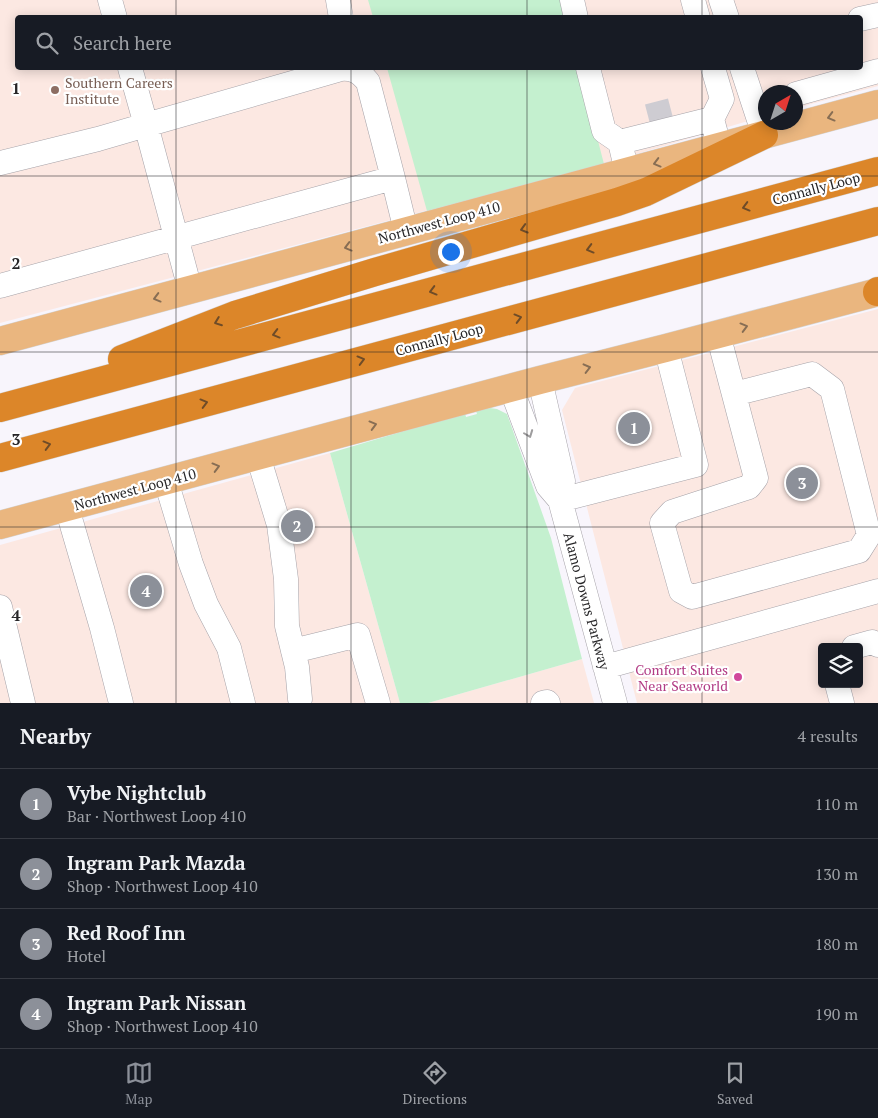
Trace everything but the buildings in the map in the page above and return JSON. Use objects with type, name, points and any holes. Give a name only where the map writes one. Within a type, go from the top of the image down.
[{"type":"highway","points":[[0,407],[236,315],[646,192],[764,135]]},
{"type":"highway","name":"Connally Loop","points":[[0,407],[878,171]]},
{"type":"highway","name":"Connally Loop","points":[[0,458],[878,221]]},
{"type":"main road","name":"Northwest Loop 410","points":[[0,340],[878,104]]},
{"type":"main road","name":"Northwest Loop 410","points":[[0,526],[540,380],[878,293]]},
{"type":"street","points":[[110,0],[114,15]]},
{"type":"street","points":[[338,0],[340,15]]},
{"type":"street","points":[[572,0],[575,15]]},
{"type":"street","points":[[693,0],[697,15]]},
{"type":"street","points":[[721,0],[725,15]]},
{"type":"street","points":[[863,19],[878,15]]},
{"type":"street","points":[[131,70],[190,289]]},
{"type":"street","points":[[0,162],[98,139],[338,70]]},
{"type":"street","points":[[355,70],[361,73],[368,82],[406,231]]},
{"type":"street","points":[[589,70],[604,131],[626,141],[704,121],[722,98],[714,70]]},
{"type":"street","points":[[743,70],[758,100]]},
{"type":"street","points":[[803,92],[878,71]]},
{"type":"street","points":[[671,110],[704,121],[719,146]]},
{"type":"street","points":[[627,172],[626,141],[648,116]]},
{"type":"street","points":[[763,130],[764,135]]},
{"type":"street","points":[[0,286],[393,178]]},
{"type":"street","points":[[718,334],[756,478],[749,487],[672,512],[662,522],[681,591],[692,597],[859,551],[869,535],[832,389],[812,374],[734,394]]},
{"type":"street","points":[[560,500],[696,466],[666,348]]},
{"type":"street","name":"Alamo Downs Parkway","points":[[540,380],[562,481],[560,500],[615,703]]},
{"type":"street","name":"Alamo Downs Parkway","points":[[511,388],[548,486],[560,500]]},
{"type":"street","points":[[258,456],[279,525],[286,579],[287,626],[297,667],[296,702]]},
{"type":"street","points":[[166,481],[191,564],[203,596],[229,648],[243,703]]},
{"type":"street","points":[[66,508],[100,620],[121,703]]},
{"type":"street","points":[[605,667],[878,591]]},
{"type":"street","points":[[0,607],[23,703]]},
{"type":"street","points":[[293,651],[358,635],[378,703]]},
{"type":"street","points":[[863,644],[872,642],[878,645]]},
{"type":"street","points":[[838,688],[842,703]]},
{"type":"street","points":[[543,703],[548,703]]},
{"type":"shaded area","points":[[0,0],[878,0],[878,86],[803,106],[803,85],[758,85],[758,118],[603,164],[0,323]]},
{"type":"shaded area","points":[[878,309],[878,703],[637,703],[562,410],[575,388]]},
{"type":"shaded area","points":[[330,453],[400,703],[0,703],[0,545]]},
{"type":"shaded area","points":[[582,659],[594,703],[428,703]]},
{"type":"green space","points":[[368,0],[561,0],[565,15],[372,15]]},
{"type":"green space","points":[[388,70],[580,70],[604,164],[427,211]]},
{"type":"green space","points":[[490,408],[507,414],[551,538],[582,659],[428,703],[400,703],[330,453],[465,413],[466,417],[477,414],[476,411]]},
{"type":"tunnel","points":[[648,116],[671,110]]},
{"type":"place","name":"Southern Careers Institute","points":[[55,90]]},
{"type":"place","name":"Vybe Nightclub","points":[[634,428]]},
{"type":"place","name":"Red Roof Inn","points":[[802,483]]},
{"type":"place","name":"Ingram Park Mazda","points":[[297,526]]},
{"type":"place","name":"Ingram Park Nissan","points":[[146,591]]},
{"type":"place","name":"Comfort Suites Near Seaworld","points":[[738,677]]}]
